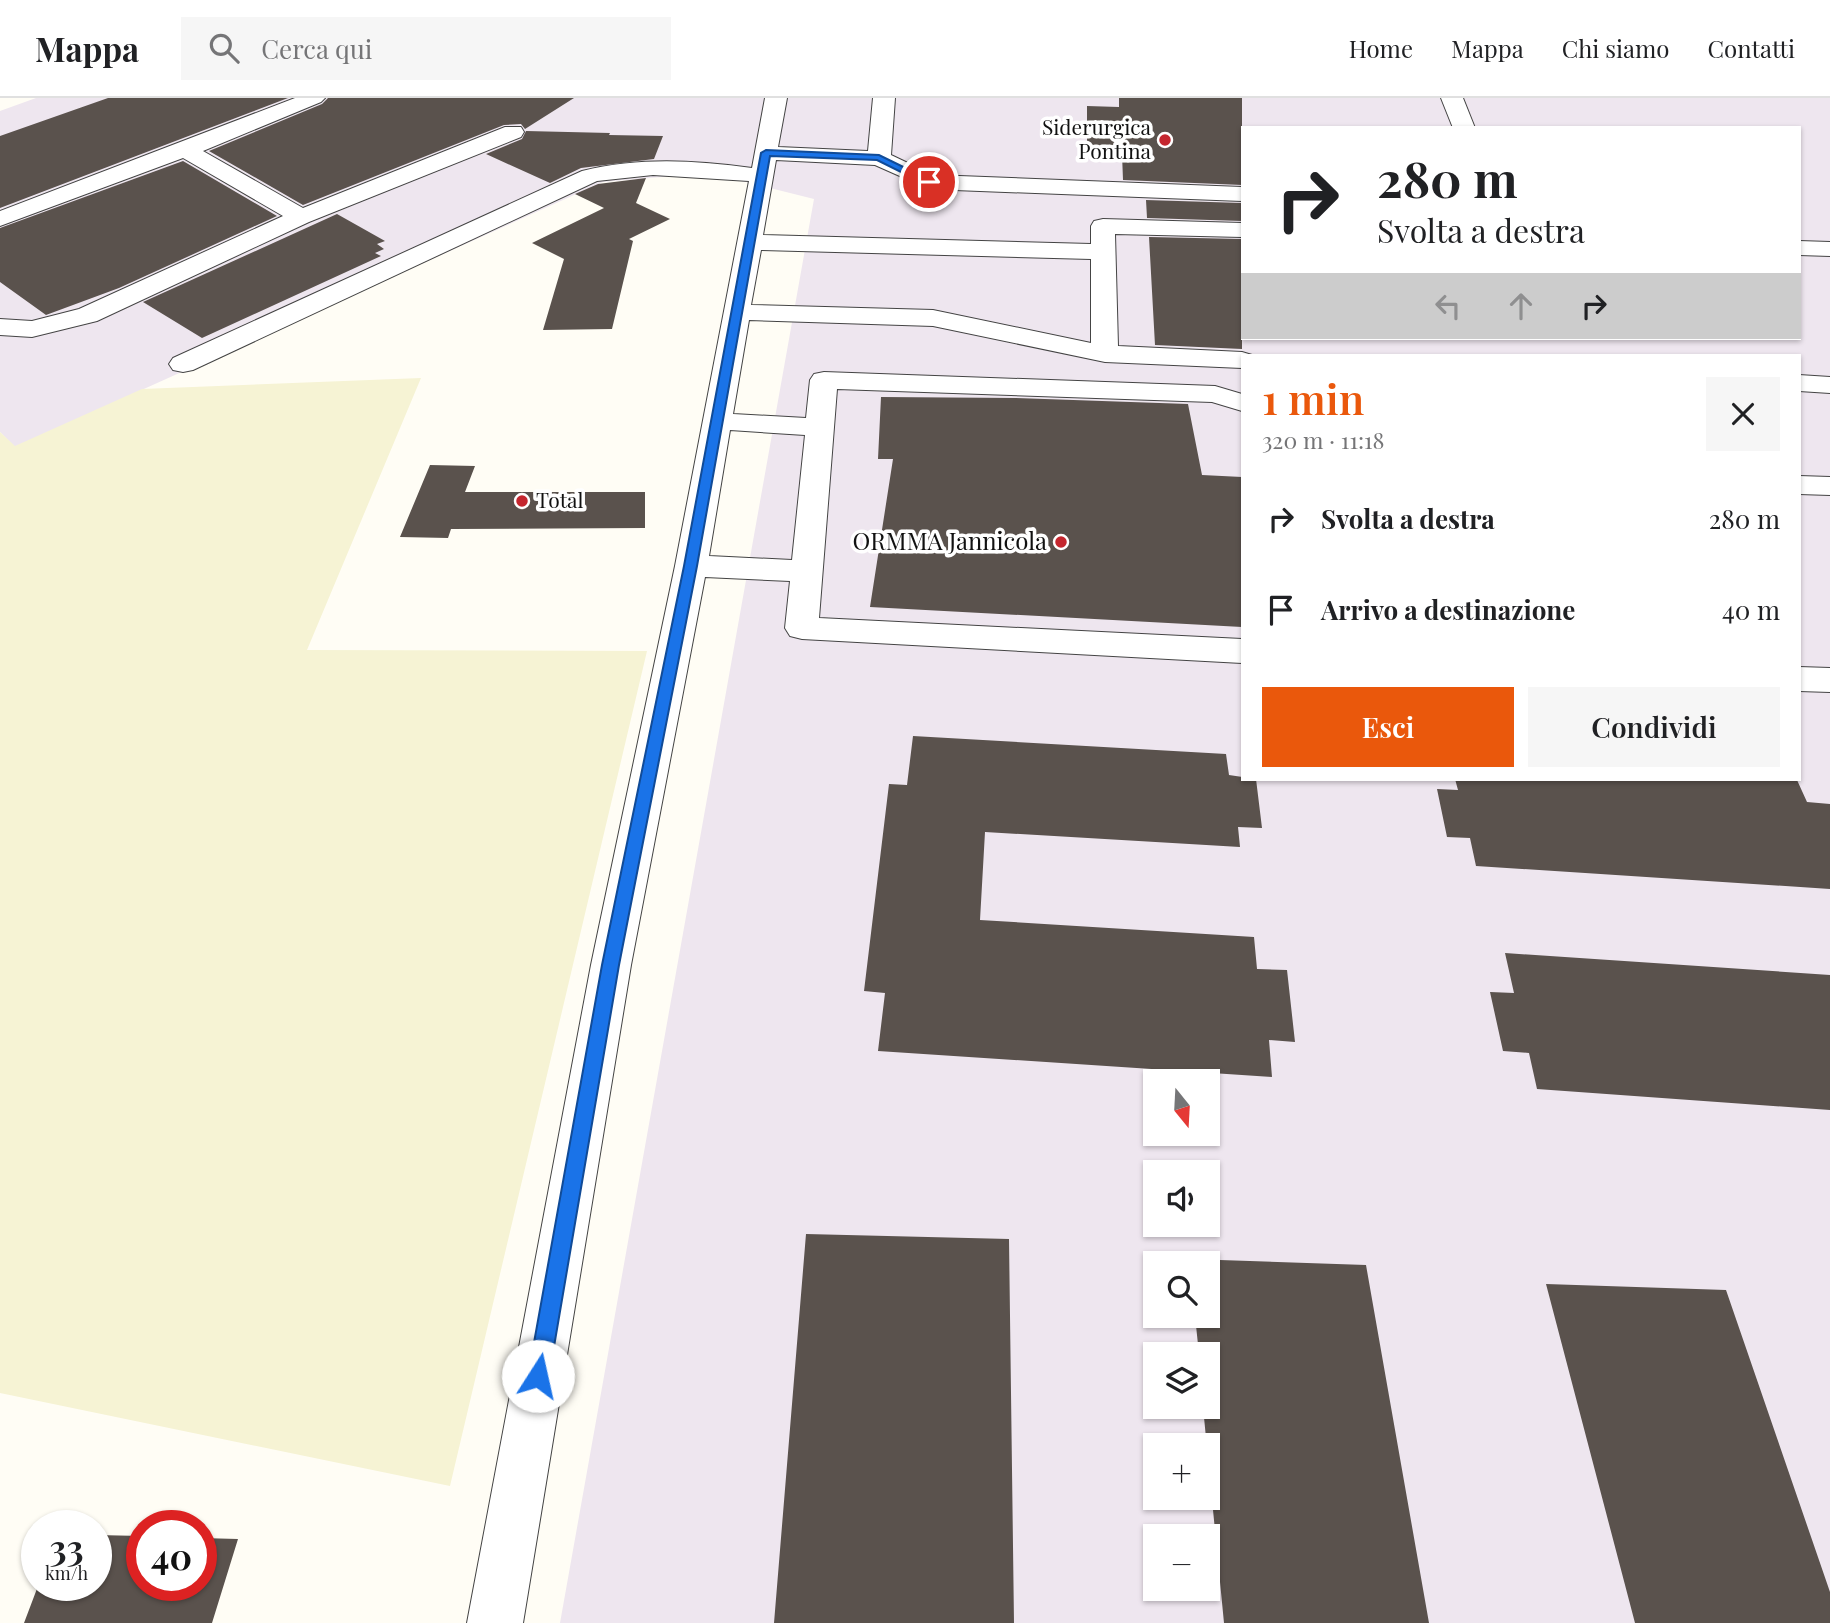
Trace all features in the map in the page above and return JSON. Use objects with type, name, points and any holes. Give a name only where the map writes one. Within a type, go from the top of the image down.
[{"type":"street","points":[[0,219],[186,150],[314,98]]},
{"type":"street","points":[[495,1623],[611,965],[691,566],[776,98]]},
{"type":"street","points":[[879,158],[884,98]]},
{"type":"street","points":[[1452,98],[1463,126]]},
{"type":"street","points":[[0,327],[32,329],[88,315],[300,217],[513,132]]},
{"type":"street","points":[[186,150],[300,217]]},
{"type":"street","points":[[183,364],[583,178],[610,171],[711,170],[879,158],[929,182],[1241,194]]},
{"type":"street","points":[[1105,354],[1103,226],[1241,230]]},
{"type":"street","points":[[750,242],[1104,252]]},
{"type":"street","points":[[1801,248],[1830,249]]},
{"type":"street","points":[[737,312],[933,318],[1105,354],[1241,360]]},
{"type":"street","points":[[1241,403],[1215,394],[824,380],[802,628],[1241,650]]},
{"type":"street","points":[[1801,383],[1830,385]]},
{"type":"street","points":[[717,421],[821,428]]},
{"type":"street","points":[[1801,485],[1830,486]]},
{"type":"street","points":[[691,566],[808,571]]},
{"type":"street","points":[[1801,679],[1830,680]]},
{"type":"shaded area","points":[[36,98],[1830,98],[1830,1623],[560,1623],[814,199],[709,173],[603,182],[15,447],[0,432],[0,111]]},
{"type":"shaded area","points":[[421,378],[307,650],[647,651],[450,1486],[0,1393],[0,432],[15,446],[142,389]]},
{"type":"building","points":[[108,98],[288,98],[0,208],[0,136]]},
{"type":"building","points":[[328,98],[574,98],[525,129],[521,124],[504,125],[303,205],[209,151],[322,104]]},
{"type":"building","name":"Siderurgica Pontina","points":[[1119,98],[1242,98],[1241,185],[1123,180],[1122,154],[1087,152],[1087,106],[1119,107]]},
{"type":"building","points":[[526,131],[663,136],[654,159],[581,168],[550,183],[486,154],[522,139]]},
{"type":"building","points":[[183,161],[277,216],[119,288],[46,315],[0,282],[0,228]]},
{"type":"building","points":[[646,178],[636,203],[670,219],[629,239],[633,241],[612,329],[543,330],[564,259],[532,243],[604,208],[575,194],[598,184]]},
{"type":"building","points":[[1146,200],[1241,203],[1241,221],[1147,218]]},
{"type":"building","points":[[337,214],[385,241],[377,244],[384,249],[375,253],[381,256],[202,338],[143,302]]},
{"type":"building","points":[[1149,237],[1241,239],[1242,349],[1155,345]]},
{"type":"building","name":"ORMMA Jannicola","points":[[881,397],[1188,404],[1202,475],[1241,477],[1241,627],[870,607],[893,459],[878,459]]},
{"type":"building","points":[[430,465],[475,466],[465,492],[645,492],[645,528],[451,529],[448,538],[400,537]]},
{"type":"building","points":[[913,736],[1226,754],[1229,775],[1241,777],[1241,781],[1256,781],[1262,828],[1238,827],[1240,847],[985,832],[980,920],[1254,937],[1257,969],[1287,970],[1295,1042],[1269,1040],[1272,1077],[1220,1074],[1220,1069],[1151,1069],[878,1051],[885,993],[864,991],[889,784],[907,785]]},
{"type":"building","points":[[1456,781],[1797,781],[1807,802],[1830,804],[1830,889],[1476,866],[1470,838],[1447,837],[1437,789],[1458,790]]},
{"type":"building","points":[[1505,953],[1830,975],[1830,1110],[1537,1089],[1529,1053],[1503,1051],[1490,992],[1514,993]]},
{"type":"building","points":[[806,1234],[1009,1239],[1014,1623],[774,1623]]},
{"type":"building","points":[[1220,1260],[1366,1265],[1429,1623],[1224,1623],[1220,1582],[1220,1524],[1214,1524],[1213,1510],[1220,1510],[1220,1433],[1206,1433],[1204,1419],[1220,1419],[1220,1342],[1198,1342],[1196,1328],[1220,1328]]},
{"type":"building","points":[[1546,1284],[1726,1290],[1830,1592],[1830,1623],[1635,1623]]},
{"type":"building","points":[[112,1535],[126,1536],[126,1601],[217,1601],[217,1538],[238,1539],[212,1623],[24,1623],[32,1601],[112,1601]]},
{"type":"place","name":"Siderurgica Pontina","points":[[1165,140]]},
{"type":"place","name":"Total","points":[[522,501]]},
{"type":"place","name":"ORMMA Jannicola","points":[[1061,542]]},
{"type":"route","points":[[538,1376],[611,965],[691,566],[766,153],[879,158],[929,182]]}]
